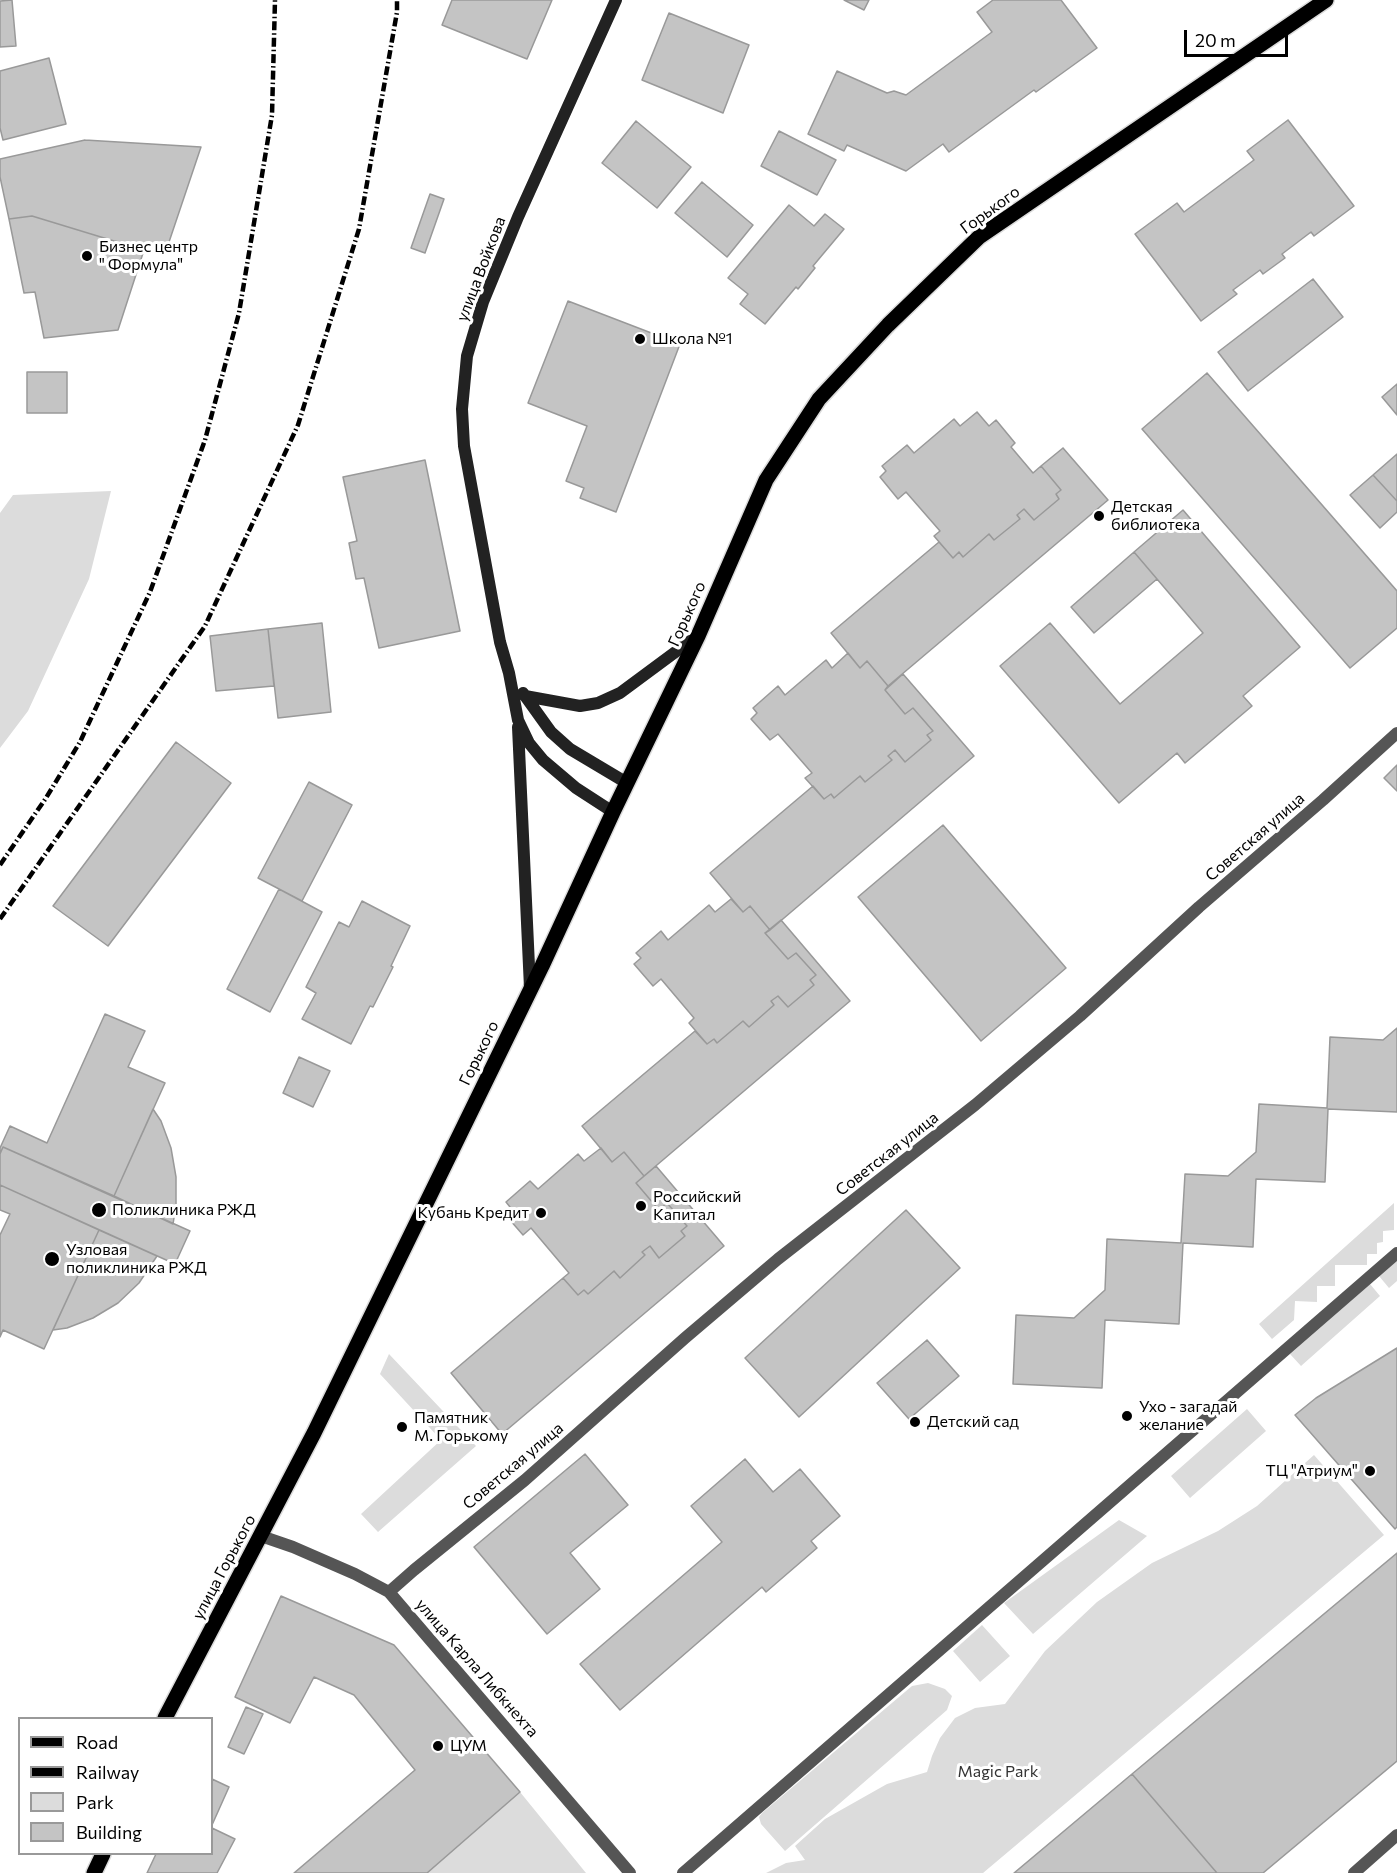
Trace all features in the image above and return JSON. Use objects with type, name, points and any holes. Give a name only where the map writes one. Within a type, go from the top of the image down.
[{"type":"main road","name":"улица Войкова","points":[[509,673],[500,642],[464,446],[462,409],[467,356],[487,291],[527,196],[616,0]]},
{"type":"main road","name":"Горького","points":[[314,1432],[530,989],[698,636],[766,480],[819,399],[888,325],[979,237],[1326,0]]},
{"type":"main road","points":[[525,696],[580,706],[598,703],[620,693],[698,636]]},
{"type":"main road","points":[[509,673],[551,732],[570,749],[627,783]]},
{"type":"main road","points":[[509,673],[518,720],[530,989]]},
{"type":"main road","points":[[518,720],[529,743],[543,760],[576,788],[613,812]]},
{"type":"main road","name":"улица Горького","points":[[166,1717],[314,1432]]},
{"type":"main road","points":[[94,1873],[103,1855]]},
{"type":"street","name":"Советская улица","points":[[389,1592],[525,1480],[770,1266],[1019,1068],[1397,733]]},
{"type":"street","points":[[683,1873],[1397,1253]]},
{"type":"street","name":"улица Карла Либкнехта","points":[[261,1536],[355,1574],[389,1592],[630,1873]]},
{"type":"street","points":[[1354,1873],[1397,1835]]},
{"type":"green space","points":[[111,491],[89,579],[28,711],[0,748],[0,513],[13,495]]},
{"type":"green space","points":[[1394,1203],[1394,1230],[1383,1231],[1383,1242],[1377,1243],[1377,1254],[1367,1254],[1367,1265],[1335,1265],[1335,1286],[1317,1286],[1317,1302],[1295,1301],[1294,1320],[1272,1339],[1259,1324]]},
{"type":"green space","points":[[1397,1260],[1397,1281],[1389,1288],[1379,1276]]},
{"type":"green space","points":[[1370,1284],[1380,1296],[1301,1366],[1290,1354]]},
{"type":"green space","points":[[389,1354],[476,1446],[378,1532],[361,1514],[441,1440],[380,1374]]},
{"type":"green space","points":[[1247,1409],[1266,1431],[1190,1498],[1171,1476]]},
{"type":"green space","name":"Magic Park","points":[[1314,1455],[1384,1535],[983,1873],[766,1873],[786,1863],[805,1860],[795,1846],[825,1819],[887,1784],[927,1772],[940,1738],[955,1718],[975,1708],[1005,1704],[1045,1651],[1097,1602],[1152,1563],[1218,1531],[1257,1506]]},
{"type":"green space","points":[[1119,1520],[1147,1536],[1033,1634],[1004,1603]]},
{"type":"green space","points":[[982,1625],[1010,1656],[980,1682],[953,1651]]},
{"type":"green space","points":[[928,1683],[945,1689],[952,1696],[947,1710],[785,1851],[761,1824],[759,1817],[762,1813],[912,1686]]},
{"type":"green space","points":[[520,1792],[586,1873],[427,1873]]},
{"type":"building","points":[[12,0],[16,46],[0,47],[0,1]]},
{"type":"building","points":[[452,0],[552,0],[527,59],[442,25]]},
{"type":"building","points":[[844,0],[869,0],[864,10]]},
{"type":"building","points":[[993,0],[1061,0],[1097,48],[1036,92],[1034,90],[949,152],[943,144],[906,171],[847,145],[844,151],[808,134],[837,71],[887,93],[894,91],[906,95],[992,32],[977,12]]},
{"type":"building","points":[[669,13],[749,45],[723,113],[642,80]]},
{"type":"building","points":[[49,58],[66,124],[3,140],[0,128],[0,71]]},
{"type":"building","points":[[1288,120],[1354,206],[1314,236],[1311,232],[1282,254],[1285,258],[1263,274],[1260,270],[1233,290],[1237,294],[1201,321],[1135,234],[1177,203],[1184,212],[1254,160],[1247,151]]},
{"type":"building","points":[[636,121],[691,167],[657,208],[602,163]]},
{"type":"building","points":[[779,131],[836,160],[817,195],[761,166]]},
{"type":"building","points":[[85,140],[201,147],[168,245],[145,247],[114,241],[32,216],[9,219],[0,177],[0,159]]},
{"type":"building","points":[[702,182],[753,225],[727,257],[675,213]]},
{"type":"building","points":[[430,194],[444,199],[425,253],[411,248]]},
{"type":"building","points":[[789,205],[814,226],[825,214],[844,229],[813,266],[815,268],[798,289],[796,287],[765,324],[740,304],[748,294],[728,278]]},
{"type":"building","points":[[32,216],[114,241],[145,247],[118,330],[44,338],[35,292],[24,293],[9,219]]},
{"type":"building","points":[[1313,279],[1343,317],[1248,391],[1218,352]]},
{"type":"building","points":[[568,301],[680,344],[616,512],[580,498],[584,488],[566,481],[587,426],[528,403]]},
{"type":"building","points":[[27,372],[67,372],[67,413],[27,413]]},
{"type":"building","points":[[1207,373],[1397,591],[1397,628],[1350,668],[1142,429]]},
{"type":"building","points":[[1397,384],[1397,415],[1382,397]]},
{"type":"building","points":[[977,412],[989,426],[996,420],[1015,443],[1011,447],[1033,473],[1041,466],[1061,490],[1056,494],[1059,499],[1034,520],[1024,509],[1017,515],[1020,519],[994,540],[989,534],[963,557],[959,552],[953,558],[934,536],[940,531],[906,492],[898,499],[880,477],[886,471],[882,466],[907,445],[914,453],[954,419],[960,426]]},
{"type":"building","points":[[1063,448],[1108,500],[888,686],[867,661],[860,668],[831,633],[939,542],[953,558],[959,552],[963,557],[989,534],[994,540],[1020,519],[1017,515],[1024,509],[1034,520],[1059,499],[1056,494],[1061,490],[1041,466]]},
{"type":"building","points":[[1397,454],[1397,501],[1373,475]]},
{"type":"building","points":[[425,460],[460,631],[379,648],[364,578],[356,579],[349,543],[357,541],[343,477]]},
{"type":"building","points":[[1373,475],[1397,501],[1397,512],[1380,528],[1350,495]]},
{"type":"building","points":[[1183,510],[1300,647],[1243,696],[1252,706],[1185,763],[1177,753],[1119,803],[1000,666],[1050,623],[1120,704],[1203,633],[1134,552]]},
{"type":"building","points":[[1134,552],[1157,579],[1094,633],[1071,607]]},
{"type":"building","points":[[322,623],[331,712],[278,718],[268,629]]},
{"type":"building","points":[[268,629],[274,686],[216,691],[210,636]]},
{"type":"building","points":[[848,653],[860,668],[867,661],[888,686],[885,690],[905,714],[913,708],[933,731],[927,735],[931,740],[905,762],[895,750],[888,756],[892,760],[865,782],[860,776],[834,798],[831,794],[824,799],[805,778],[812,773],[778,734],[770,740],[751,719],[757,713],[753,708],[778,686],[785,695],[826,660],[832,668]]},
{"type":"building","points":[[903,674],[974,756],[770,930],[750,906],[743,912],[710,873],[813,786],[824,799],[831,794],[834,798],[860,776],[865,782],[892,760],[888,756],[895,750],[905,762],[931,740],[927,735],[933,731],[913,708],[905,714],[885,690]]},
{"type":"building","points":[[176,742],[231,783],[108,946],[53,906]]},
{"type":"building","points":[[1397,765],[1397,791],[1384,778]]},
{"type":"building","points":[[309,782],[352,805],[302,901],[258,878]]},
{"type":"building","points":[[943,825],[1066,968],[981,1041],[858,897]]},
{"type":"building","points":[[279,889],[322,912],[270,1012],[227,989]]},
{"type":"building","points":[[731,899],[743,912],[750,906],[770,930],[765,933],[788,959],[796,953],[816,975],[810,980],[814,985],[788,1007],[778,996],[771,1001],[774,1005],[749,1027],[743,1021],[717,1043],[714,1039],[707,1044],[689,1023],[694,1018],[661,979],[653,986],[634,964],[641,958],[636,953],[661,931],[668,940],[709,905],[715,912]]},
{"type":"building","points":[[362,901],[410,926],[373,1007],[370,1006],[351,1044],[302,1019],[316,993],[306,987],[339,922],[349,927]]},
{"type":"building","points":[[781,920],[850,1001],[644,1176],[624,1152],[612,1162],[582,1126],[695,1031],[707,1044],[714,1039],[717,1043],[743,1021],[749,1027],[774,1005],[771,1001],[778,996],[788,1007],[814,985],[810,980],[816,975],[796,953],[788,959],[765,933]]},
{"type":"building","points":[[105,1014],[145,1031],[128,1067],[165,1083],[114,1196],[3,1147],[0,1154],[0,1148],[10,1126],[47,1143]]},
{"type":"building","points":[[1397,1028],[1397,1112],[1328,1109],[1325,1182],[1256,1179],[1253,1247],[1183,1243],[1179,1324],[1105,1320],[1102,1388],[1013,1384],[1016,1315],[1074,1318],[1105,1290],[1107,1239],[1181,1243],[1185,1174],[1228,1176],[1256,1152],[1259,1104],[1327,1108],[1330,1037],[1383,1040]]},
{"type":"building","points":[[299,1057],[330,1071],[313,1107],[283,1093]]},
{"type":"building","points":[[153,1109],[161,1121],[171,1148],[176,1177],[176,1206],[173,1224],[114,1196]]},
{"type":"building","name":"Поликлиника РЖД","points":[[3,1147],[190,1231],[175,1264],[0,1185],[0,1154]]},
{"type":"building","points":[[601,1148],[612,1162],[624,1152],[644,1176],[636,1183],[659,1210],[667,1203],[687,1226],[681,1231],[685,1236],[659,1258],[650,1246],[642,1252],[645,1255],[620,1278],[614,1271],[588,1294],[584,1290],[578,1295],[563,1278],[569,1273],[531,1228],[523,1235],[503,1212],[510,1207],[506,1202],[530,1181],[538,1189],[578,1154],[584,1161]]},
{"type":"building","points":[[656,1166],[724,1246],[502,1434],[451,1373],[563,1278],[578,1295],[584,1290],[588,1294],[614,1271],[620,1278],[645,1255],[642,1252],[650,1246],[659,1258],[685,1236],[681,1231],[687,1226],[667,1203],[659,1210],[636,1183]]},
{"type":"building","points":[[0,1185],[99,1230],[44,1349],[3,1330],[0,1337],[0,1235],[10,1214],[0,1210]]},
{"type":"building","points":[[906,1210],[960,1268],[799,1417],[745,1358]]},
{"type":"building","points":[[99,1230],[157,1256],[139,1283],[118,1303],[93,1318],[67,1328],[53,1330]]},
{"type":"building","points":[[927,1340],[959,1376],[909,1419],[877,1383]]},
{"type":"building","name":"ТЦ \"Атриум\"","points":[[1397,1348],[1397,1527],[1395,1529],[1295,1415],[1316,1398]]},
{"type":"building","points":[[585,1454],[628,1505],[570,1553],[600,1589],[547,1634],[474,1547]]},
{"type":"building","points":[[745,1459],[773,1492],[800,1469],[840,1516],[811,1541],[817,1548],[766,1592],[762,1587],[620,1710],[580,1664],[722,1542],[691,1506]]},
{"type":"building","points":[[1397,1553],[1397,1761],[1263,1873],[1217,1873],[1132,1774]]},
{"type":"building","name":"ЦУМ","points":[[281,1596],[394,1645],[520,1792],[427,1873],[294,1873],[415,1770],[354,1695],[314,1677],[290,1723],[235,1697]]},
{"type":"building","points":[[246,1707],[263,1714],[244,1754],[228,1747]]},
{"type":"building","points":[[1132,1774],[1217,1873],[1014,1873]]},
{"type":"building","points":[[213,1779],[229,1787],[213,1823]]},
{"type":"building","points":[[213,1828],[235,1839],[217,1873],[147,1873],[156,1855],[213,1855]]},
{"type":"railway","points":[[0,865],[46,798],[80,742],[150,592],[205,440],[239,313],[272,115],[275,0]]},
{"type":"railway","points":[[0,919],[205,626],[298,425],[359,229],[397,12],[397,0]]},
{"type":"place","name":"Бизнес центр \" Формула\"","points":[[87,256]]},
{"type":"place","name":"Школа №1","points":[[640,339]]},
{"type":"place","name":"Детская библиотека","points":[[1099,516]]},
{"type":"place","name":"Российский Капитал","points":[[641,1206]]},
{"type":"place","name":"Поликлиника РЖД","points":[[99,1210]]},
{"type":"place","name":"Кубань Кредит","points":[[541,1213]]},
{"type":"place","name":"Узловая поликлиника РЖД","points":[[52,1259]]},
{"type":"place","name":"Ухо - загадай желание","points":[[1127,1416]]},
{"type":"place","name":"Детский сад","points":[[915,1422]]},
{"type":"place","name":"Памятник М. Горькому","points":[[402,1427]]},
{"type":"place","name":"ТЦ \"Атриум\"","points":[[1370,1471]]},
{"type":"place","name":"ЦУМ","points":[[438,1746]]}]
